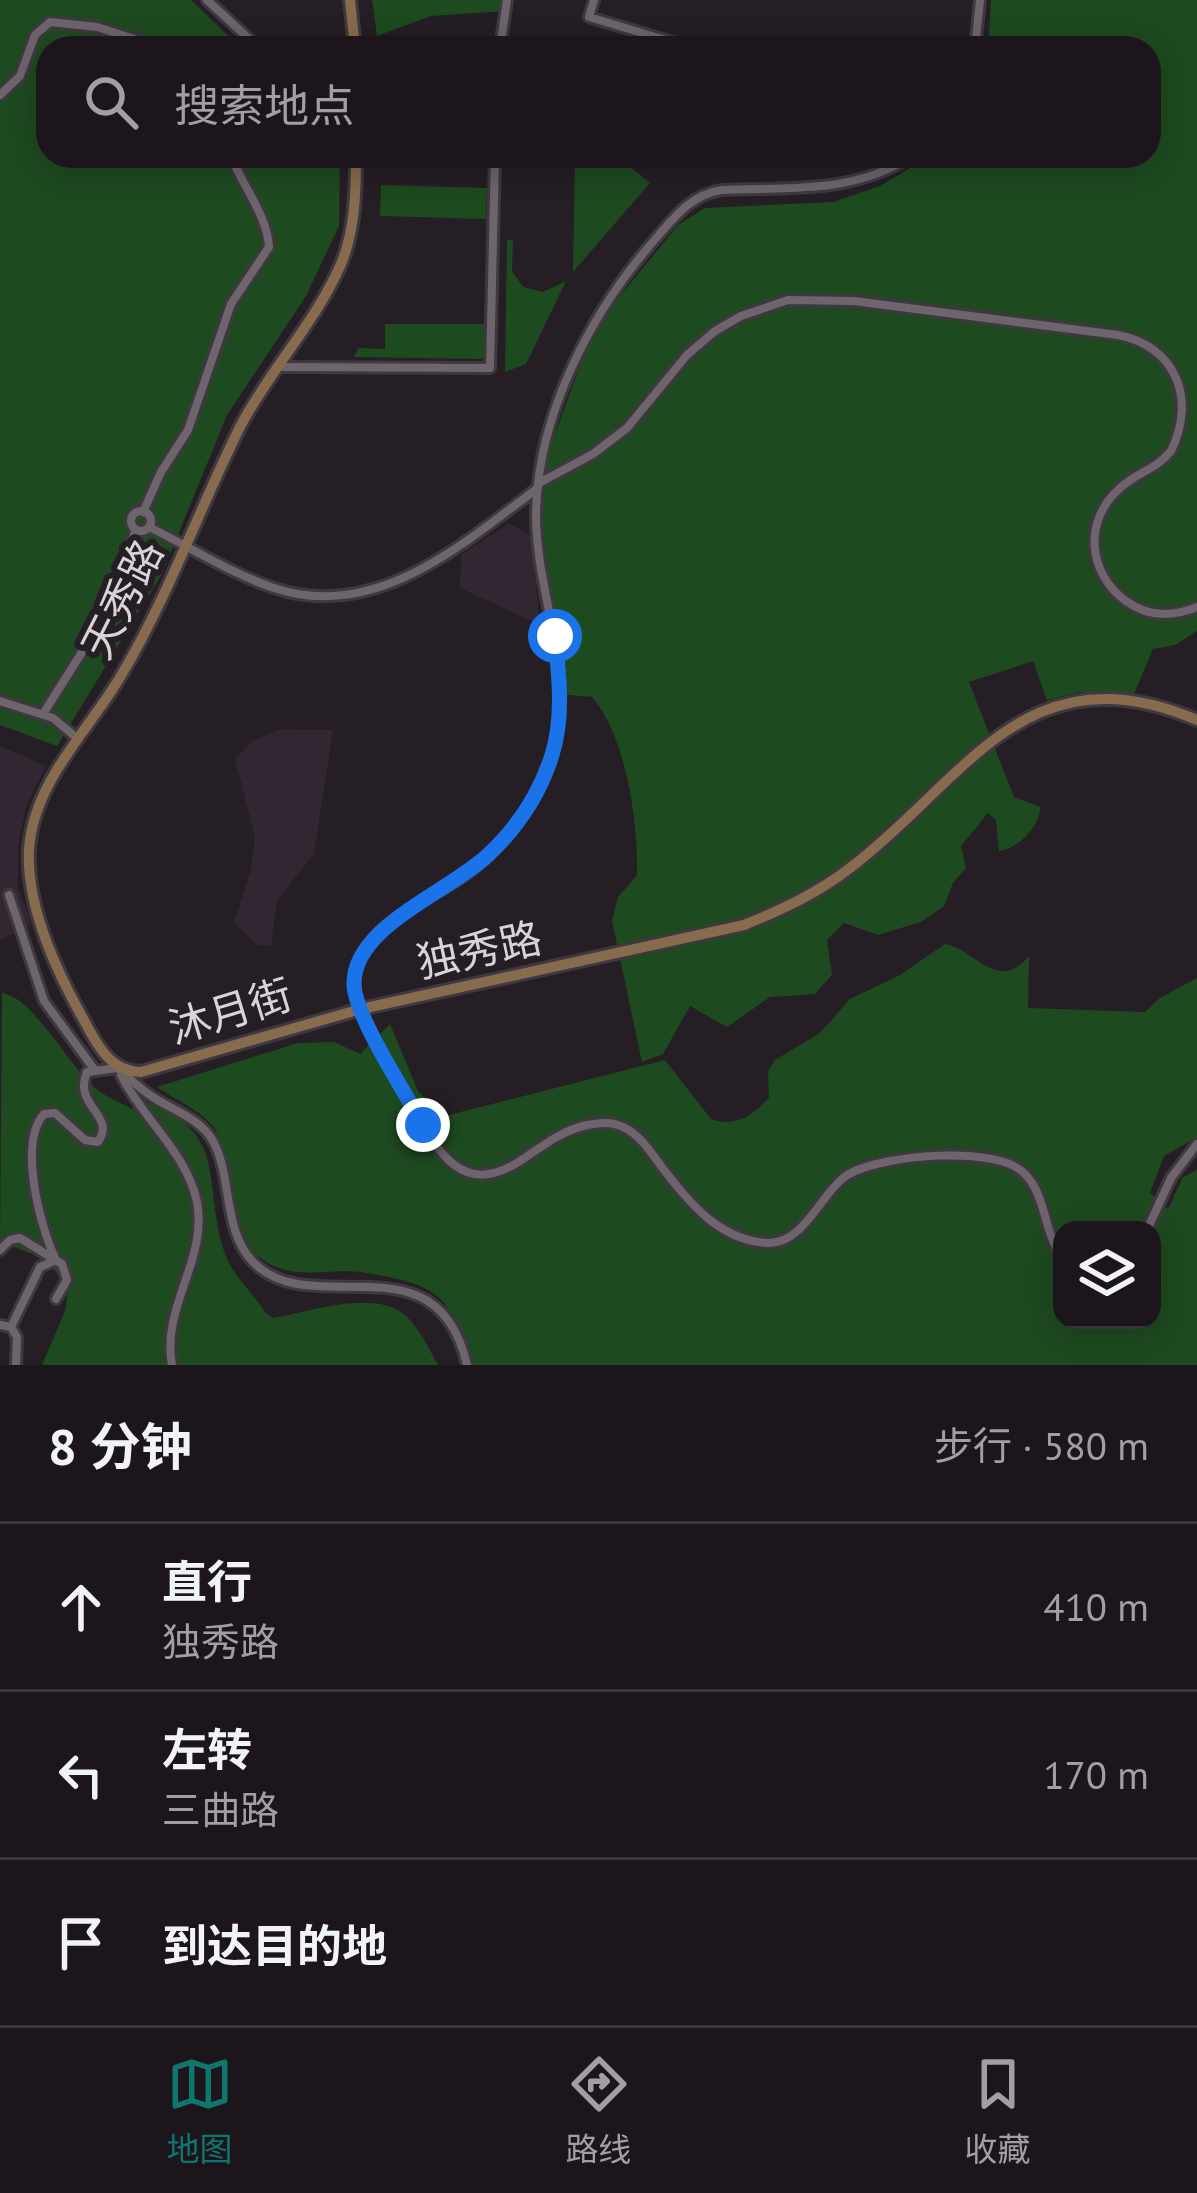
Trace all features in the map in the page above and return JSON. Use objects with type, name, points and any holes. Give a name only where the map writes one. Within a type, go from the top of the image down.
[{"type":"main road","points":[[350,0],[354,36]]},
{"type":"main road","name":"天秀路","points":[[118,1068],[110,1063],[81,1014],[43,925],[31,884],[32,832],[48,783],[107,701],[147,631],[242,423],[341,264],[351,234],[355,168]]},
{"type":"main road","name":"独秀路","points":[[361,1009],[697,937],[781,910],[853,866],[982,745],[1038,713],[1075,703],[1118,700],[1152,704],[1197,720]]},
{"type":"main road","name":"沐月街","points":[[118,1068],[142,1072],[361,1009]]},
{"type":"street","points":[[207,0],[246,36]]},
{"type":"street","points":[[502,36],[507,0]]},
{"type":"street","points":[[594,0],[589,17],[652,36]]},
{"type":"street","points":[[976,36],[980,0]]},
{"type":"street","points":[[0,95],[20,76],[35,35],[50,22],[98,27],[125,36]]},
{"type":"street","points":[[43,714],[101,622],[136,530],[131,518],[143,512],[188,430],[231,304],[269,247],[263,218],[236,168]]},
{"type":"street","points":[[277,367],[490,368],[495,168]]},
{"type":"street","name":"独秀路","points":[[361,1009],[354,976],[368,944],[386,926],[454,884],[491,853],[525,812],[549,765],[558,729],[560,689],[537,534],[539,485],[565,388],[596,319],[631,267],[688,204],[706,193],[851,184],[890,168]]},
{"type":"street","points":[[136,530],[149,526],[284,591],[315,597],[356,596],[394,584],[618,436],[715,331],[750,312],[788,300],[854,301],[1130,337],[1161,351],[1179,371],[1188,415],[1173,449],[1153,468],[1123,485],[1106,504],[1095,529],[1096,559],[1111,588],[1135,607],[1165,614],[1197,607]]},
{"type":"street","points":[[143,512],[149,526]]},
{"type":"street","points":[[0,701],[43,714],[78,740]]},
{"type":"street","points":[[9,895],[44,1001],[95,1070]]},
{"type":"street","points":[[23,934],[43,925]]},
{"type":"street","points":[[361,1009],[428,1135],[452,1164],[468,1173],[495,1173],[566,1131],[615,1124],[638,1138],[709,1221],[749,1239],[772,1243],[796,1231],[833,1186],[858,1170],[945,1156],[988,1156],[1013,1164],[1031,1181],[1053,1243]]},
{"type":"street","points":[[56,1260],[39,1222],[32,1135],[44,1114],[55,1113],[89,1142],[102,1138],[104,1126],[87,1102],[84,1075],[118,1068]]},
{"type":"street","points":[[118,1068],[133,1100],[185,1168],[197,1206],[194,1254],[168,1334],[172,1365]]},
{"type":"street","points":[[118,1068],[211,1136],[220,1156],[236,1232],[254,1264],[290,1282],[384,1286],[407,1292],[429,1303],[445,1319],[460,1338],[467,1365]]},
{"type":"street","points":[[1151,1221],[1171,1178],[1197,1144]]},
{"type":"street","points":[[0,1250],[20,1238],[56,1260],[65,1268],[67,1280],[56,1299]]},
{"type":"street","points":[[16,1365],[17,1337],[6,1326],[40,1267],[56,1260]]},
{"type":"shaded area","points":[[509,523],[531,536],[540,625],[460,588],[461,555]]},
{"type":"shaded area","points":[[281,729],[333,730],[314,854],[277,900],[271,946],[256,945],[234,922],[251,870],[255,838],[235,759],[254,740]]},
{"type":"shaded area","points":[[0,746],[46,766],[26,807],[18,845],[18,887],[32,925],[0,940]]},
{"type":"green space","points":[[0,0],[191,0],[228,36],[36,36],[36,168],[340,168],[339,226],[306,296],[227,415],[162,574],[57,746],[0,725]]},
{"type":"green space","points":[[372,0],[507,0],[505,11],[431,16],[377,36]]},
{"type":"green space","points":[[991,0],[1197,0],[1197,631],[1175,645],[1153,649],[1134,694],[1080,692],[1047,700],[1033,661],[969,682],[1014,797],[1041,807],[1026,836],[999,851],[996,820],[988,813],[961,846],[966,868],[953,883],[944,906],[921,922],[878,935],[844,923],[827,940],[832,975],[815,994],[770,997],[727,1027],[690,1006],[663,1054],[642,1062],[612,921],[618,897],[637,875],[632,807],[622,758],[604,714],[592,697],[558,694],[532,544],[539,478],[585,352],[607,312],[678,225],[705,208],[833,202],[880,186],[910,168],[1161,168],[1161,36],[989,36]]},
{"type":"green space","points":[[575,168],[632,168],[650,183],[573,272]]},
{"type":"green space","points":[[381,185],[487,188],[486,219],[380,216]]},
{"type":"green space","points":[[507,240],[513,240],[512,271],[523,287],[543,292],[566,281],[526,364],[505,372]]},
{"type":"green space","points":[[385,324],[487,324],[486,355],[481,359],[354,357],[358,348],[385,349]]},
{"type":"green space","points":[[945,944],[997,970],[1018,967],[1029,956],[1028,1008],[1145,1012],[1197,978],[1197,1137],[1164,1156],[1150,1193],[1168,1209],[1183,1177],[1197,1170],[1197,1365],[468,1365],[452,1316],[424,1288],[360,1272],[292,1271],[263,1260],[242,1234],[216,1131],[197,1112],[157,1087],[298,1043],[334,1042],[360,1054],[390,1024],[418,1091],[445,1116],[665,1060],[711,1119],[736,1121],[769,1098],[768,1071],[775,1060],[820,1033],[850,999],[900,975]]},
{"type":"green space","points":[[2,993],[37,1017],[99,1091],[132,1109],[140,1100],[188,1126],[208,1160],[227,1258],[267,1313],[273,1318],[360,1303],[393,1308],[416,1327],[438,1365],[42,1365],[65,1311],[68,1288],[46,1259],[0,1242]]},
{"type":"route","points":[[423,1125],[357,1002],[356,968],[376,935],[472,870],[503,841],[532,801],[549,765],[558,729],[555,636]]}]
